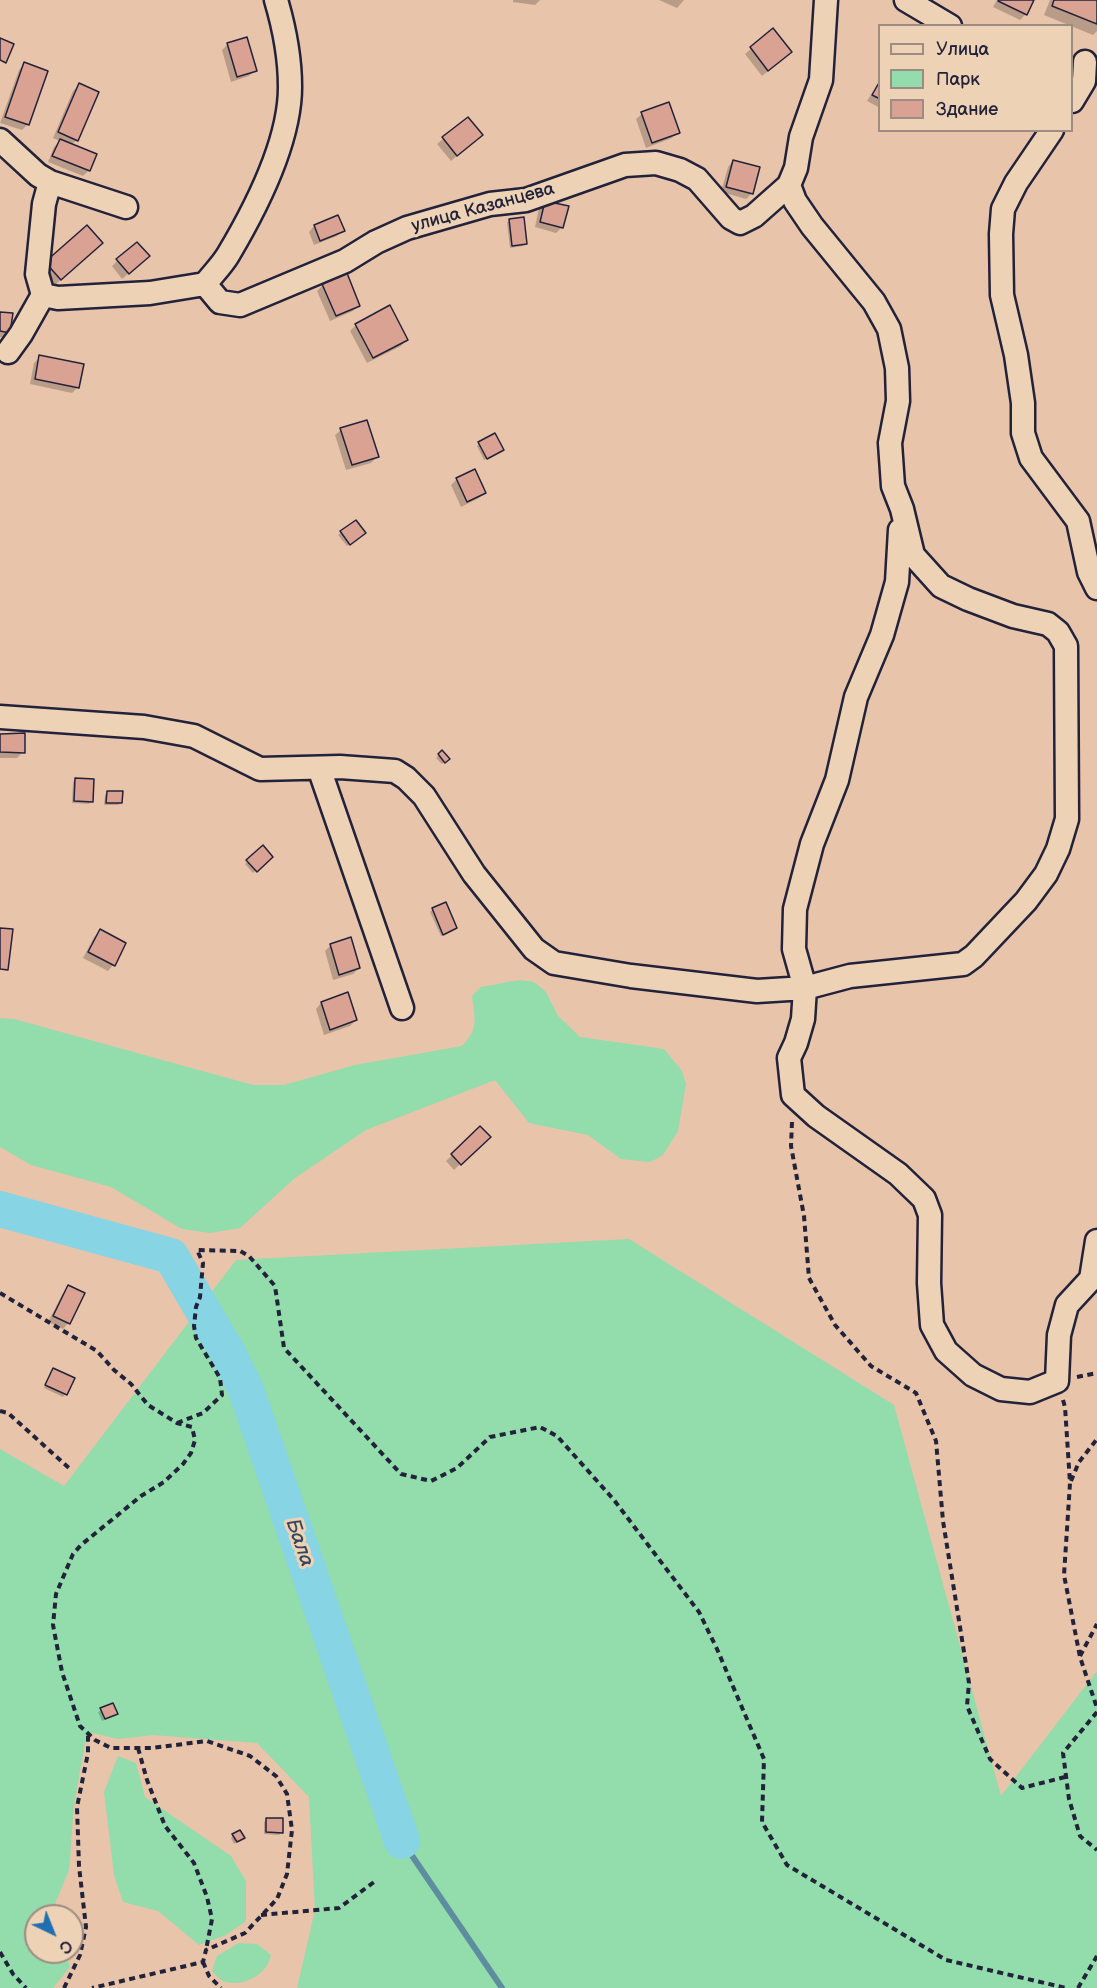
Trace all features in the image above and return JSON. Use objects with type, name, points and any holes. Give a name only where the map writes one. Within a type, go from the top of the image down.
[{"type":"street","points":[[43,295],[58,298],[150,293],[205,284],[227,256],[262,190],[285,126],[290,87],[283,26],[276,0]]},
{"type":"street","points":[[0,717],[144,727],[194,736],[260,769],[319,768],[395,771],[406,778],[424,796],[474,874],[534,949],[554,963],[618,975],[758,991],[805,988],[849,976],[963,964],[974,956],[1026,901],[1046,874],[1058,849],[1067,819],[1066,646],[1058,633],[1048,624],[1012,616],[941,586],[913,555],[902,509],[893,486],[890,444],[898,401],[897,368],[889,328],[874,302],[812,226],[795,201],[789,185],[796,168],[801,136],[821,80],[826,0]]},
{"type":"street","points":[[906,0],[947,24]]},
{"type":"street","points":[[1073,98],[1084,81],[1085,60]]},
{"type":"street","points":[[1051,132],[1016,183],[1003,209],[1000,234],[1002,295],[1016,355],[1023,403],[1023,433],[1031,458],[1078,521],[1084,540],[1089,572],[1097,588]]},
{"type":"street","points":[[0,140],[38,175],[50,182],[126,207]]},
{"type":"street","name":"улица Казанцева","points":[[205,284],[220,302],[240,305],[345,261],[376,242],[407,228],[490,204],[526,200],[626,165],[656,163],[697,178],[731,218],[740,223],[754,216],[789,185]]},
{"type":"street","points":[[8,352],[43,295],[37,274],[45,204],[50,182]]},
{"type":"street","points":[[902,509],[897,582],[882,635],[856,697],[837,780],[816,831],[798,896],[794,922],[794,949],[805,988],[803,1018],[789,1058],[793,1095],[816,1116],[898,1174],[924,1198],[930,1215],[929,1283],[932,1325],[946,1351],[973,1375],[1001,1389],[1030,1392],[1057,1381],[1059,1335],[1067,1305],[1091,1279],[1097,1241]]},
{"type":"street","points":[[319,768],[402,1008]]},
{"type":"path","points":[[793,1095],[791,1146],[804,1216],[809,1278],[835,1326],[871,1366],[916,1393],[936,1442],[943,1521],[969,1683],[967,1706],[990,1759],[1022,1788],[1065,1777]]},
{"type":"path","points":[[177,1423],[203,1413],[222,1395],[220,1378],[196,1338],[196,1307],[200,1297],[203,1263],[197,1250],[240,1251],[249,1256],[275,1286],[284,1348],[401,1474],[431,1481],[457,1468],[490,1437],[540,1427],[557,1436],[614,1500],[699,1612],[764,1758],[762,1822],[787,1864],[946,1960],[1066,1988]]},
{"type":"path","points":[[0,1293],[97,1351],[148,1404],[177,1423],[192,1427],[195,1440],[191,1453],[169,1478],[141,1497],[73,1554],[56,1594],[53,1625],[62,1672],[80,1726],[88,1734],[111,1748],[152,1749],[207,1741],[250,1756],[276,1776],[287,1794],[292,1830],[288,1874],[277,1899],[245,1933],[206,1950]]},
{"type":"path","points":[[1057,1381],[1065,1407],[1070,1483],[1064,1575],[1080,1657],[1097,1710],[1063,1753],[1065,1777],[1080,1836],[1097,1850]]},
{"type":"path","points":[[0,1411],[8,1413],[69,1468]]},
{"type":"path","points":[[1070,1483],[1079,1462],[1097,1439]]},
{"type":"path","points":[[1080,1657],[1097,1624]]},
{"type":"path","points":[[64,1988],[80,1955],[86,1927],[79,1866],[77,1807],[87,1753],[88,1734]]},
{"type":"path","points":[[138,1748],[147,1780],[165,1826],[195,1863],[207,1897],[212,1920],[203,1962],[209,1976],[221,1988]]},
{"type":"path","points":[[260,1915],[339,1908],[374,1882]]},
{"type":"path","points":[[0,1952],[13,1974],[26,1988]]},
{"type":"path","points":[[1078,1988],[1097,1956]]},
{"type":"path","points":[[93,1988],[203,1962]]},
{"type":"green space","points":[[520,980],[534,982],[546,992],[558,1016],[580,1037],[664,1049],[682,1071],[686,1084],[678,1131],[663,1155],[650,1162],[621,1159],[588,1135],[529,1123],[495,1080],[366,1130],[295,1178],[240,1228],[210,1233],[182,1229],[111,1187],[31,1165],[0,1147],[0,1018],[14,1019],[253,1085],[284,1085],[355,1065],[462,1046],[473,1029],[475,1017],[472,996],[481,987]]},
{"type":"green space","points":[[629,1239],[894,1405],[1001,1796],[1097,1671],[1097,1988],[297,1988],[315,1910],[309,1797],[257,1743],[153,1735],[118,1739],[93,1733],[85,1743],[74,1805],[69,1870],[55,1904],[24,1904],[24,1964],[69,1964],[70,1967],[53,1988],[0,1988],[0,1449],[64,1486],[236,1260]]},
{"type":"green space","points":[[118,1756],[136,1763],[145,1797],[231,1856],[246,1881],[246,1921],[226,1935],[199,1945],[158,1911],[123,1902],[114,1875],[104,1792]]},
{"type":"green space","points":[[239,1943],[257,1944],[271,1955],[269,1962],[259,1974],[246,1981],[231,1983],[223,1981],[212,1971],[217,1956]]},
{"type":"building","points":[[999,0],[1034,0],[1027,15]]},
{"type":"building","points":[[1054,0],[1097,0],[1097,24],[1052,6]]},
{"type":"building","points":[[773,28],[792,52],[768,71],[750,47]]},
{"type":"building","points":[[247,37],[257,71],[237,77],[227,43]]},
{"type":"building","points":[[0,38],[14,44],[6,63],[0,60]]},
{"type":"building","points":[[24,62],[48,71],[29,125],[5,117]]},
{"type":"building","points":[[79,83],[99,92],[78,141],[58,132]]},
{"type":"building","points":[[878,84],[878,98],[872,95]]},
{"type":"building","points":[[669,102],[680,133],[652,143],[641,112]]},
{"type":"building","points":[[468,117],[483,135],[457,156],[442,137]]},
{"type":"building","points":[[60,139],[97,154],[90,171],[52,156]]},
{"type":"building","points":[[733,160],[760,167],[753,194],[726,187]]},
{"type":"building","points":[[545,201],[569,206],[563,228],[540,222]]},
{"type":"building","points":[[338,215],[345,231],[320,241],[314,225]]},
{"type":"building","points":[[524,217],[527,244],[512,246],[509,219]]},
{"type":"building","points":[[87,225],[103,243],[61,280],[45,262]]},
{"type":"building","points":[[137,242],[150,256],[129,274],[116,259]]},
{"type":"building","points":[[347,273],[360,306],[336,316],[322,284]]},
{"type":"building","points":[[390,305],[408,340],[373,358],[355,324]]},
{"type":"building","points":[[0,312],[13,313],[10,333],[0,331]]},
{"type":"building","points":[[39,355],[84,364],[79,388],[35,379]]},
{"type":"building","points":[[367,420],[379,457],[352,465],[340,428]]},
{"type":"building","points":[[495,433],[504,450],[487,459],[478,442]]},
{"type":"building","points":[[475,469],[486,493],[467,502],[456,478]]},
{"type":"building","points":[[356,520],[366,533],[350,545],[340,531]]},
{"type":"building","points":[[25,733],[25,753],[0,752],[0,734]]},
{"type":"building","points":[[442,750],[450,759],[445,763],[438,754]]},
{"type":"building","points":[[75,778],[94,779],[93,802],[74,801]]},
{"type":"building","points":[[107,791],[123,791],[122,803],[106,803]]},
{"type":"building","points":[[263,845],[273,857],[257,872],[246,860]]},
{"type":"building","points":[[446,902],[457,928],[443,935],[432,908]]},
{"type":"building","points":[[0,928],[13,929],[8,970],[0,969]]},
{"type":"building","points":[[100,929],[126,943],[115,966],[88,952]]},
{"type":"building","points":[[351,937],[360,968],[339,975],[330,944]]},
{"type":"building","points":[[348,992],[357,1020],[330,1030],[321,1002]]},
{"type":"building","points":[[480,1126],[491,1137],[461,1165],[451,1154]]},
{"type":"building","points":[[68,1285],[85,1293],[70,1324],[53,1316]]},
{"type":"building","points":[[53,1368],[75,1378],[67,1395],[45,1385]]},
{"type":"building","points":[[113,1703],[118,1714],[105,1719],[100,1708]]},
{"type":"building","points":[[266,1818],[283,1818],[283,1833],[266,1832]]},
{"type":"building","points":[[240,1830],[245,1838],[237,1842],[232,1834]]},
{"type":"waterway","name":"Бала","points":[[0,1209],[171,1256],[229,1355],[246,1390],[402,1841]]},
{"type":"waterway","name":"Бала","points":[[402,1841],[502,1988]]}]
